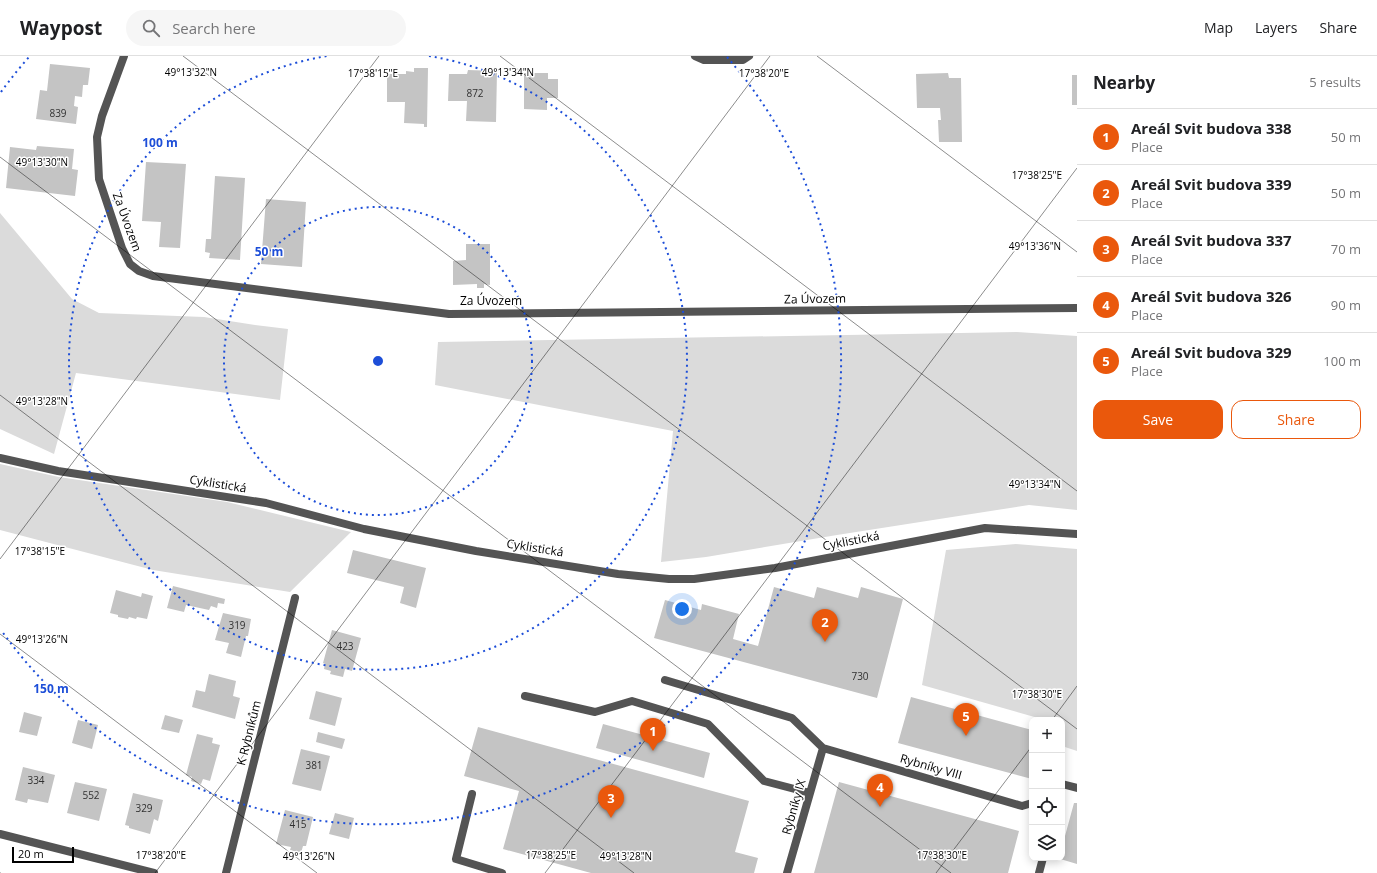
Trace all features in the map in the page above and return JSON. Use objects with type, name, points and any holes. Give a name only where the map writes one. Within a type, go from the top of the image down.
[{"type":"street","name":"Za Úvozem","points":[[124,56],[102,116],[97,137],[96,152],[99,179],[122,248],[130,264],[139,271],[153,276],[449,314],[1077,308]]},
{"type":"street","points":[[695,56],[704,60],[743,60],[749,56]]},
{"type":"street","name":"Cyklistická","points":[[0,458],[58,472],[266,503],[364,529],[476,551],[618,574],[669,579],[694,579],[775,568],[985,528],[1074,533]]},
{"type":"street","name":"K Rybníkům","points":[[226,873],[295,598]]},
{"type":"street","points":[[665,680],[792,718],[823,748]]},
{"type":"street","points":[[524,696],[595,712],[632,700],[708,724],[764,781],[810,793]]},
{"type":"street","name":"Rybníky IX","points":[[787,873],[823,748]]},
{"type":"street","name":"Rybníky VIII","points":[[823,748],[1022,806],[1029,804]]},
{"type":"street","points":[[1065,785],[1077,788]]},
{"type":"street","points":[[472,794],[456,859],[502,873]]},
{"type":"street","points":[[0,834],[154,873]]},
{"type":"street","points":[[1039,873],[1042,861]]},
{"type":"shaded area","points":[[0,213],[72,299],[99,313],[204,317],[288,329],[280,400],[76,373],[54,454],[0,429]]},
{"type":"shaded area","points":[[1017,332],[1077,336],[1077,510],[1029,505],[706,557],[661,562],[673,431],[435,385],[438,342]]},
{"type":"shaded area","points":[[0,464],[59,477],[227,502],[351,532],[290,592],[153,570],[0,530]]},
{"type":"shaded area","points":[[1016,544],[1077,549],[1077,751],[1065,747],[1065,717],[1034,717],[922,685],[946,550]]},
{"type":"building","points":[[50,64],[90,68],[88,85],[83,85],[82,97],[75,96],[74,106],[78,107],[76,124],[36,119],[40,90],[47,91]]},
{"type":"building","points":[[414,68],[428,68],[427,127],[424,127],[424,124],[404,123],[405,102],[387,102],[387,74],[406,74],[406,71],[414,72]]},
{"type":"building","points":[[468,70],[497,71],[496,122],[466,121],[467,101],[448,101],[449,74],[467,74]]},
{"type":"building","points":[[524,73],[548,73],[548,79],[558,79],[558,98],[547,98],[547,110],[524,109]]},
{"type":"building","points":[[948,73],[949,78],[961,78],[962,142],[939,142],[938,120],[941,120],[940,108],[917,108],[916,74]]},
{"type":"building","points":[[1072,75],[1077,75],[1077,105],[1072,105]]},
{"type":"building","points":[[37,146],[74,149],[72,169],[78,170],[75,196],[6,188],[10,147],[36,150]]},
{"type":"building","points":[[146,162],[186,164],[180,248],[159,247],[161,222],[142,221]]},
{"type":"building","points":[[215,176],[245,178],[240,260],[209,258],[210,253],[205,252],[206,239],[211,239]]},
{"type":"building","points":[[266,199],[306,202],[302,267],[261,264]]},
{"type":"building","points":[[466,244],[490,244],[490,285],[484,284],[484,288],[477,288],[477,284],[453,285],[453,261],[466,260]]},
{"type":"building","points":[[353,550],[426,568],[416,608],[400,603],[404,587],[347,573]]},
{"type":"building","points":[[173,586],[225,599],[224,604],[218,603],[217,608],[211,606],[209,610],[186,605],[184,612],[167,608]]},
{"type":"building","points":[[774,587],[814,598],[817,587],[858,598],[861,587],[903,599],[877,698],[654,638],[665,600],[701,610],[702,604],[739,614],[733,639],[758,646]]},
{"type":"building","points":[[116,590],[141,597],[142,593],[153,596],[147,619],[137,617],[136,619],[129,617],[128,619],[118,617],[118,615],[110,613]]},
{"type":"building","points":[[223,613],[251,619],[248,636],[246,636],[241,657],[226,653],[229,643],[215,640]]},
{"type":"building","points":[[332,630],[361,638],[352,671],[345,669],[343,677],[330,674],[331,671],[324,669],[325,664],[323,663]]},
{"type":"building","points":[[209,674],[236,681],[233,696],[240,698],[235,719],[192,707],[196,690],[205,692]]},
{"type":"building","points":[[316,691],[342,698],[335,726],[309,719]]},
{"type":"building","points":[[911,697],[1029,729],[1029,778],[898,743]]},
{"type":"building","points":[[24,712],[42,717],[37,736],[19,732]]},
{"type":"building","points":[[165,715],[183,720],[179,733],[161,729]]},
{"type":"building","points":[[78,720],[98,725],[92,749],[72,743]]},
{"type":"building","points":[[603,724],[710,753],[704,778],[596,748]]},
{"type":"building","points":[[478,727],[749,801],[735,852],[758,858],[754,873],[591,873],[503,849],[519,791],[464,776]]},
{"type":"building","points":[[318,732],[345,739],[342,749],[316,742]]},
{"type":"building","points":[[197,734],[213,738],[212,743],[220,745],[210,781],[203,779],[201,784],[191,781],[192,777],[186,775]]},
{"type":"building","points":[[301,749],[330,756],[321,791],[292,784]]},
{"type":"building","points":[[23,767],[55,775],[48,803],[28,799],[27,803],[15,800]]},
{"type":"building","points":[[75,782],[107,789],[99,821],[67,813]]},
{"type":"building","points":[[839,782],[1019,831],[1008,873],[814,873]]},
{"type":"building","points":[[133,793],[163,800],[158,821],[154,819],[150,834],[129,828],[129,826],[125,825]]},
{"type":"building","points":[[1074,803],[1077,803],[1077,864],[1065,860],[1065,836]]},
{"type":"building","points":[[285,810],[313,817],[306,846],[303,846],[301,853],[290,850],[291,847],[276,844]]},
{"type":"building","points":[[335,813],[354,818],[349,839],[329,834]]},
{"type":"place","name":"Areál Svit budova 339","points":[[825,642]]},
{"type":"place","name":"Areál Svit budova 329","points":[[966,736]]},
{"type":"place","name":"Areál Svit budova 338","points":[[653,751]]},
{"type":"place","name":"Areál Svit budova 326","points":[[880,807]]},
{"type":"place","name":"Areál Svit budova 337","points":[[611,818]]}]
